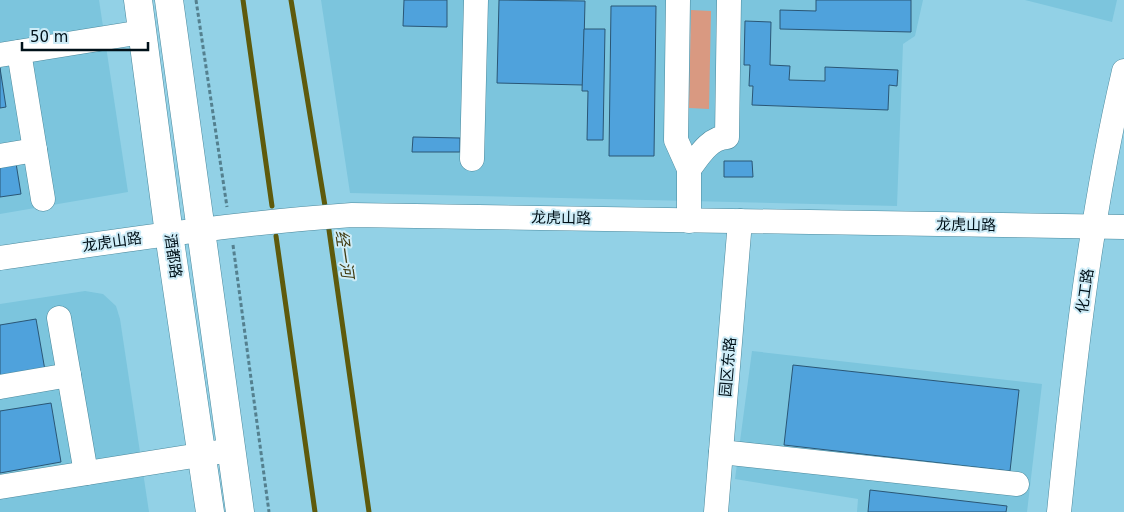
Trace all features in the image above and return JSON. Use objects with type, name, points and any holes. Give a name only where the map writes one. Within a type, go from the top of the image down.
[{"type":"main road","name":"酒都路","points":[[138,0],[169,234],[210,512]]},
{"type":"main road","name":"酒都路","points":[[169,0],[240,512]]},
{"type":"street","points":[[472,159],[476,0]]},
{"type":"street","points":[[678,0],[676,140],[690,169],[689,220]]},
{"type":"street","points":[[690,169],[712,142],[727,137],[729,0]]},
{"type":"street","points":[[43,198],[35,150],[10,53],[142,32]]},
{"type":"street","name":"化工路","points":[[1059,512],[1094,226],[1116,104],[1124,71]]},
{"type":"street","points":[[0,156],[35,150]]},
{"type":"street","name":"龙虎山路","points":[[0,258],[169,234],[287,220],[352,215],[1124,227]]},
{"type":"street","name":"园区东路","points":[[716,512],[740,221]]},
{"type":"street","points":[[59,318],[86,473]]},
{"type":"street","points":[[0,387],[69,375]]},
{"type":"street","points":[[0,486],[231,450]]},
{"type":"street","points":[[722,452],[1017,484]]},
{"type":"path","points":[[196,0],[230,227],[269,512]]},
{"type":"shaded area","points":[[0,0],[99,0],[128,192],[0,214]]},
{"type":"shaded area","points":[[321,0],[923,0],[915,36],[903,44],[897,206],[350,193]]},
{"type":"shaded area","points":[[1025,0],[1117,0],[1112,22]]},
{"type":"shaded area","points":[[691,10],[711,11],[709,109],[689,108]]},
{"type":"shaded area","points":[[85,291],[103,294],[116,306],[120,319],[149,512],[0,512],[0,304]]},
{"type":"shaded area","points":[[752,351],[1042,384],[1027,512],[857,512],[858,499],[735,479]]},
{"type":"building","points":[[404,0],[447,0],[447,27],[403,26]]},
{"type":"building","points":[[499,0],[585,1],[583,85],[497,83]]},
{"type":"building","points":[[816,0],[911,0],[911,32],[780,29],[780,10],[816,11]]},
{"type":"building","points":[[611,6],[656,6],[654,156],[609,156]]},
{"type":"building","points":[[745,21],[771,22],[770,65],[790,66],[789,80],[825,81],[825,67],[898,70],[897,86],[889,85],[888,110],[752,105],[753,86],[749,86],[750,65],[744,65]]},
{"type":"building","points":[[584,29],[605,29],[603,140],[587,140],[588,91],[582,91]]},
{"type":"building","points":[[0,68],[6,107],[0,108]]},
{"type":"building","points":[[413,137],[460,138],[460,152],[412,152]]},
{"type":"building","points":[[15,157],[21,194],[0,197],[0,159]]},
{"type":"building","points":[[724,161],[752,161],[753,177],[724,177]]},
{"type":"building","points":[[36,319],[46,376],[0,383],[0,325]]},
{"type":"building","points":[[793,365],[1019,390],[1010,471],[784,445]]},
{"type":"building","points":[[51,403],[61,462],[0,473],[0,411]]},
{"type":"building","points":[[870,490],[1007,506],[1006,512],[868,512]]},
{"type":"waterway","name":"经一河","points":[[243,0],[272,206]]},
{"type":"waterway","name":"经一河","points":[[291,0],[326,212]]},
{"type":"waterway","name":"经一河","points":[[328,223],[369,512]]},
{"type":"waterway","name":"经一河","points":[[276,236],[315,512]]}]
